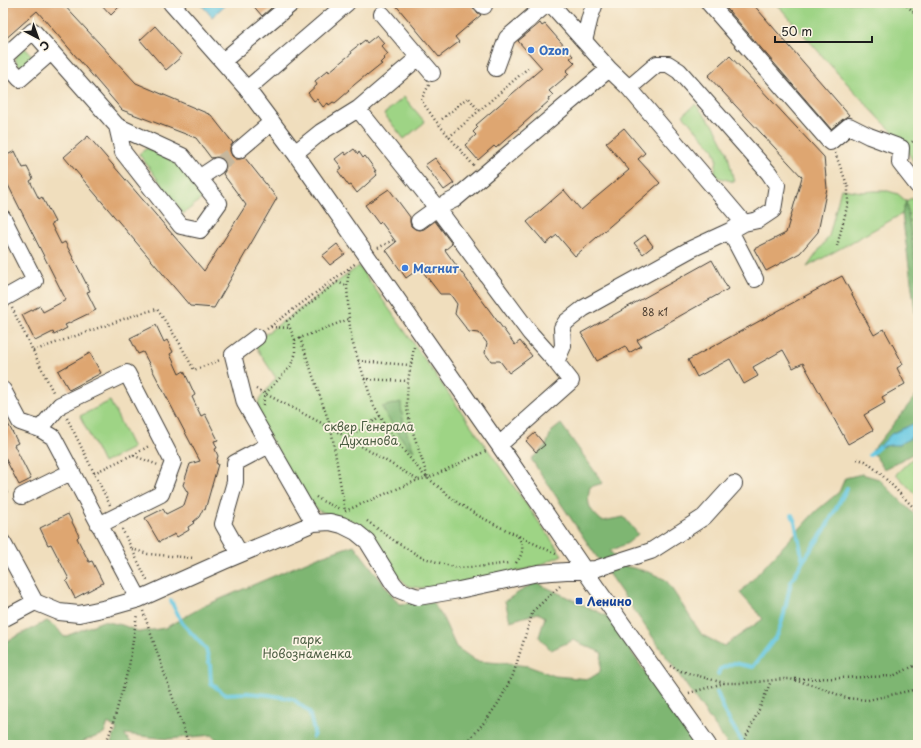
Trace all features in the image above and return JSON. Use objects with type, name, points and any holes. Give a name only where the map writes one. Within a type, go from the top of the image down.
[{"type":"street","points":[[172,3],[247,89],[295,153],[499,445],[584,570],[708,745]]},
{"type":"street","points":[[223,61],[292,3]]},
{"type":"street","points":[[247,89],[347,3]]},
{"type":"street","points":[[496,68],[507,38],[549,3],[609,69],[629,88],[744,223]]},
{"type":"street","points":[[584,41],[595,3]]},
{"type":"street","points":[[709,3],[830,142],[849,126],[869,136],[901,148],[900,163],[918,186]]},
{"type":"street","points":[[382,14],[432,73]]},
{"type":"street","points":[[51,52],[20,79],[3,59],[33,31],[117,126],[182,156],[219,203],[200,230],[181,226],[123,152],[117,126]]},
{"type":"street","points":[[295,153],[321,132],[358,109],[419,57]]},
{"type":"street","points":[[556,362],[563,346],[562,328],[566,322],[584,308],[691,250],[744,223],[758,220],[773,210],[778,185],[679,71],[668,64],[657,64],[629,88]]},
{"type":"street","points":[[419,221],[437,208],[454,199],[609,69]]},
{"type":"street","points":[[358,109],[437,208],[530,333],[571,381],[499,445]]},
{"type":"street","points":[[239,150],[272,122]]},
{"type":"street","points":[[199,178],[217,166]]},
{"type":"street","points":[[4,225],[35,281],[5,298]]},
{"type":"street","points":[[730,231],[755,279]]},
{"type":"street","points":[[257,337],[233,355],[245,404],[269,445],[322,522]]},
{"type":"street","points":[[40,429],[60,405],[127,373],[173,462],[161,494],[99,524]]},
{"type":"street","points":[[3,390],[20,422],[40,429],[53,437],[139,599]]},
{"type":"street","points":[[240,554],[223,524],[235,482],[235,462],[269,445]]},
{"type":"street","points":[[22,496],[71,472]]},
{"type":"street","points":[[3,543],[35,602],[59,612],[79,614],[139,599],[240,554],[322,522],[342,525],[356,532],[367,541],[399,590],[418,596],[459,590],[538,573],[595,569],[651,551],[704,517],[734,484]]},
{"type":"street","points":[[3,619],[35,602]]},
{"type":"path","points":[[904,3],[918,16]]},
{"type":"path","points":[[450,137],[528,68]]},
{"type":"path","points":[[432,73],[431,80],[421,100],[435,120],[482,175]]},
{"type":"path","points":[[442,119],[468,97],[479,111]]},
{"type":"path","points":[[830,142],[848,187],[848,203],[836,246]]},
{"type":"path","points":[[377,249],[395,239]]},
{"type":"path","points":[[257,337],[358,262]]},
{"type":"path","points":[[349,269],[347,286],[349,319],[352,341],[358,361],[373,404],[394,439],[409,460],[423,474],[458,503],[477,515],[558,556]]},
{"type":"path","points":[[263,406],[265,394],[290,367],[295,355],[295,340],[287,321],[337,282],[347,286]]},
{"type":"path","points":[[5,298],[154,593]]},
{"type":"path","points":[[33,351],[135,315],[157,309],[179,342],[194,370],[233,355]]},
{"type":"path","points":[[295,340],[349,319]]},
{"type":"path","points":[[270,327],[291,328]]},
{"type":"path","points":[[300,338],[331,428],[345,511]]},
{"type":"path","points":[[414,343],[408,381],[407,403],[410,423],[428,478]]},
{"type":"path","points":[[358,361],[410,365]]},
{"type":"path","points":[[364,379],[408,381]]},
{"type":"path","points":[[239,380],[331,428],[418,480]]},
{"type":"path","points":[[345,437],[361,430],[380,416]]},
{"type":"path","points":[[94,473],[161,440]]},
{"type":"path","points":[[322,522],[418,480],[428,478],[499,445]]},
{"type":"path","points":[[132,455],[170,470]]},
{"type":"path","points":[[857,459],[865,461],[880,473],[918,512]]},
{"type":"path","points":[[315,496],[322,501],[352,513]]},
{"type":"path","points":[[364,519],[396,542],[421,557],[458,568],[523,562]]},
{"type":"path","points":[[516,563],[522,552],[522,544],[518,536]]},
{"type":"path","points":[[132,549],[148,554],[201,559]]},
{"type":"path","points":[[465,745],[499,702],[512,675],[533,611],[558,587],[565,583]]},
{"type":"path","points":[[105,745],[112,728],[129,666],[139,599]]},
{"type":"path","points":[[139,599],[189,745]]},
{"type":"path","points":[[687,694],[724,683],[783,679],[893,676],[918,664]]},
{"type":"path","points":[[668,665],[681,671],[724,683]]},
{"type":"path","points":[[790,679],[819,687],[846,698],[868,700],[899,692],[918,690]]},
{"type":"path","points":[[740,745],[743,743],[771,681]]},
{"type":"path","points":[[275,745],[296,742],[311,745]]},
{"type":"green space","points":[[776,3],[918,3],[918,171],[905,146],[898,137],[832,67]]},
{"type":"green space","points":[[25,48],[35,59],[22,67],[17,64],[16,56]]},
{"type":"green space","points":[[404,97],[425,122],[404,139],[384,114]]},
{"type":"green space","points":[[695,104],[715,127],[727,151],[734,182],[714,176],[717,159],[714,150],[683,115]]},
{"type":"green space","points":[[147,148],[175,162],[204,197],[183,214],[139,154]]},
{"type":"green space","points":[[841,189],[863,192],[888,191],[898,194],[906,201],[918,195],[918,265],[916,265],[906,203],[902,214],[807,267],[829,236]]},
{"type":"green space","points":[[906,201],[916,265],[918,265],[918,333],[902,214]]},
{"type":"green space","name":"сквер Генерала Духанова","points":[[359,266],[562,555],[536,567],[460,584],[421,588],[408,586],[394,572],[373,538],[355,522],[319,511],[305,498],[257,415],[259,400],[276,378],[255,346],[260,338]]},
{"type":"green space","points":[[918,393],[918,451],[884,469],[872,451]]},
{"type":"green space","points":[[110,401],[133,448],[103,463],[80,416]]},
{"type":"green space","points":[[401,402],[407,433],[414,451],[407,446],[382,407]]},
{"type":"green space","points":[[561,424],[603,483],[590,487],[588,498],[591,510],[602,521],[624,517],[638,534],[628,543],[610,551],[625,566],[649,572],[666,580],[702,635],[724,646],[763,619],[740,593],[815,512],[839,492],[845,478],[862,474],[879,479],[918,518],[918,745],[728,745],[594,553],[531,459],[546,446],[551,432]]},
{"type":"green space","points":[[918,453],[918,497],[896,474]]},
{"type":"green space","name":"парк Новознаменка","points":[[354,545],[399,604],[432,602],[442,616],[456,647],[476,661],[528,666],[555,676],[589,679],[600,672],[602,653],[573,640],[551,650],[539,637],[545,617],[538,613],[510,621],[505,601],[535,582],[607,616],[695,745],[223,745],[212,735],[168,739],[124,734],[133,745],[110,745],[117,729],[108,723],[104,734],[84,741],[79,745],[3,745],[3,643],[47,621],[57,628],[64,637],[103,621],[122,625],[140,632],[165,628],[204,606],[318,557]]},
{"type":"water","points":[[200,3],[227,3],[212,17]]},
{"type":"water","points":[[917,422],[911,438],[898,445],[879,447],[891,434]]},
{"type":"building","points":[[3,3],[62,3],[136,83],[211,115],[233,143],[230,147],[232,156],[236,159],[245,158],[277,198],[214,308],[190,306],[64,157],[88,136],[204,271],[246,205],[223,174],[226,166],[225,160],[217,157],[211,158],[196,138],[122,110],[37,11],[3,41]]},
{"type":"building","points":[[100,3],[123,3],[111,15]]},
{"type":"building","points":[[251,3],[277,3],[262,16]]},
{"type":"building","points":[[394,3],[472,3],[474,10],[481,15],[455,37],[459,42],[439,57]]},
{"type":"building","points":[[722,3],[752,3],[849,115],[831,129]]},
{"type":"building","points":[[540,23],[542,26],[545,24],[573,56],[570,58],[575,63],[566,71],[569,74],[549,91],[553,95],[548,99],[549,101],[496,148],[494,146],[478,160],[465,145],[476,135],[473,132],[478,127],[476,125],[542,68],[518,41]]},
{"type":"building","points":[[155,26],[182,56],[166,70],[140,40]]},
{"type":"building","points":[[377,35],[384,43],[381,46],[388,54],[380,63],[382,64],[367,76],[366,75],[335,103],[333,102],[329,105],[328,103],[323,107],[317,99],[314,101],[308,93],[317,85],[315,81],[328,70],[329,72],[365,40],[367,43]]},
{"type":"building","points":[[730,56],[824,157],[827,188],[818,232],[800,253],[766,271],[754,249],[786,233],[802,177],[708,76]]},
{"type":"building","points":[[624,128],[645,153],[638,159],[660,183],[575,256],[557,235],[546,244],[527,222],[564,190],[581,210],[629,170],[606,143]]},
{"type":"building","points":[[354,149],[358,154],[359,152],[363,158],[365,156],[376,171],[374,171],[377,175],[357,193],[351,185],[349,186],[338,171],[342,168],[335,159],[344,152],[346,155]]},
{"type":"building","points":[[15,151],[23,168],[27,167],[33,179],[30,181],[39,199],[42,197],[55,222],[51,224],[61,244],[65,242],[90,291],[87,292],[96,310],[65,325],[67,328],[54,335],[53,332],[35,341],[22,315],[40,306],[43,312],[66,300],[3,175],[3,157]]},
{"type":"building","points":[[435,158],[454,183],[444,190],[425,165]]},
{"type":"building","points":[[389,189],[410,217],[411,226],[415,229],[424,229],[435,221],[452,244],[445,250],[515,345],[520,341],[532,356],[509,373],[500,361],[491,361],[485,353],[487,343],[479,333],[469,332],[455,314],[457,304],[450,294],[440,294],[420,268],[406,278],[386,250],[396,242],[381,222],[379,224],[365,205]]},
{"type":"building","points":[[645,235],[653,246],[643,254],[634,243]]},
{"type":"building","points":[[337,244],[345,254],[330,265],[322,256]]},
{"type":"building","points":[[712,260],[728,289],[637,340],[641,346],[629,353],[625,346],[597,361],[581,333]]},
{"type":"building","points":[[842,276],[874,335],[884,329],[903,364],[897,368],[905,384],[882,397],[885,403],[864,415],[873,430],[848,444],[803,363],[793,368],[783,350],[753,367],[758,376],[744,384],[730,359],[697,377],[688,360]]},
{"type":"building","points":[[156,325],[164,342],[167,340],[173,352],[170,354],[179,374],[184,371],[195,395],[192,397],[201,416],[205,414],[218,440],[214,441],[218,456],[216,463],[218,464],[205,510],[203,509],[199,517],[193,522],[194,523],[188,527],[189,530],[177,537],[175,534],[159,542],[145,518],[163,509],[166,514],[184,505],[188,493],[183,485],[190,464],[200,461],[143,352],[138,354],[130,338]]},
{"type":"building","points":[[90,353],[101,373],[69,390],[58,371]]},
{"type":"building","points":[[3,414],[18,443],[14,445],[31,479],[19,485],[3,454]]},
{"type":"building","points":[[535,433],[545,445],[536,452],[526,441]]},
{"type":"building","points":[[68,514],[79,536],[77,538],[89,562],[92,561],[103,583],[75,598],[66,581],[69,579],[51,544],[48,545],[40,528]]},
{"type":"waterway","points":[[870,455],[879,447]]},
{"type":"waterway","points":[[803,561],[824,531],[847,488]]},
{"type":"waterway","points":[[718,674],[720,669],[734,663],[753,667],[778,634],[791,581],[803,561],[795,522],[792,515]]},
{"type":"waterway","points":[[171,601],[182,623],[206,649],[210,666],[211,683],[224,694],[247,693],[293,699],[309,712],[314,731],[313,737]]},
{"type":"waterway","points":[[717,692],[725,713],[744,745]]},
{"type":"tunnel","points":[[217,166],[239,150]]},
{"type":"place","name":"Ozon","points":[[531,50]]},
{"type":"place","name":"Магнит","points":[[405,268]]},
{"type":"place","name":"Ленино","points":[[579,601]]}]
